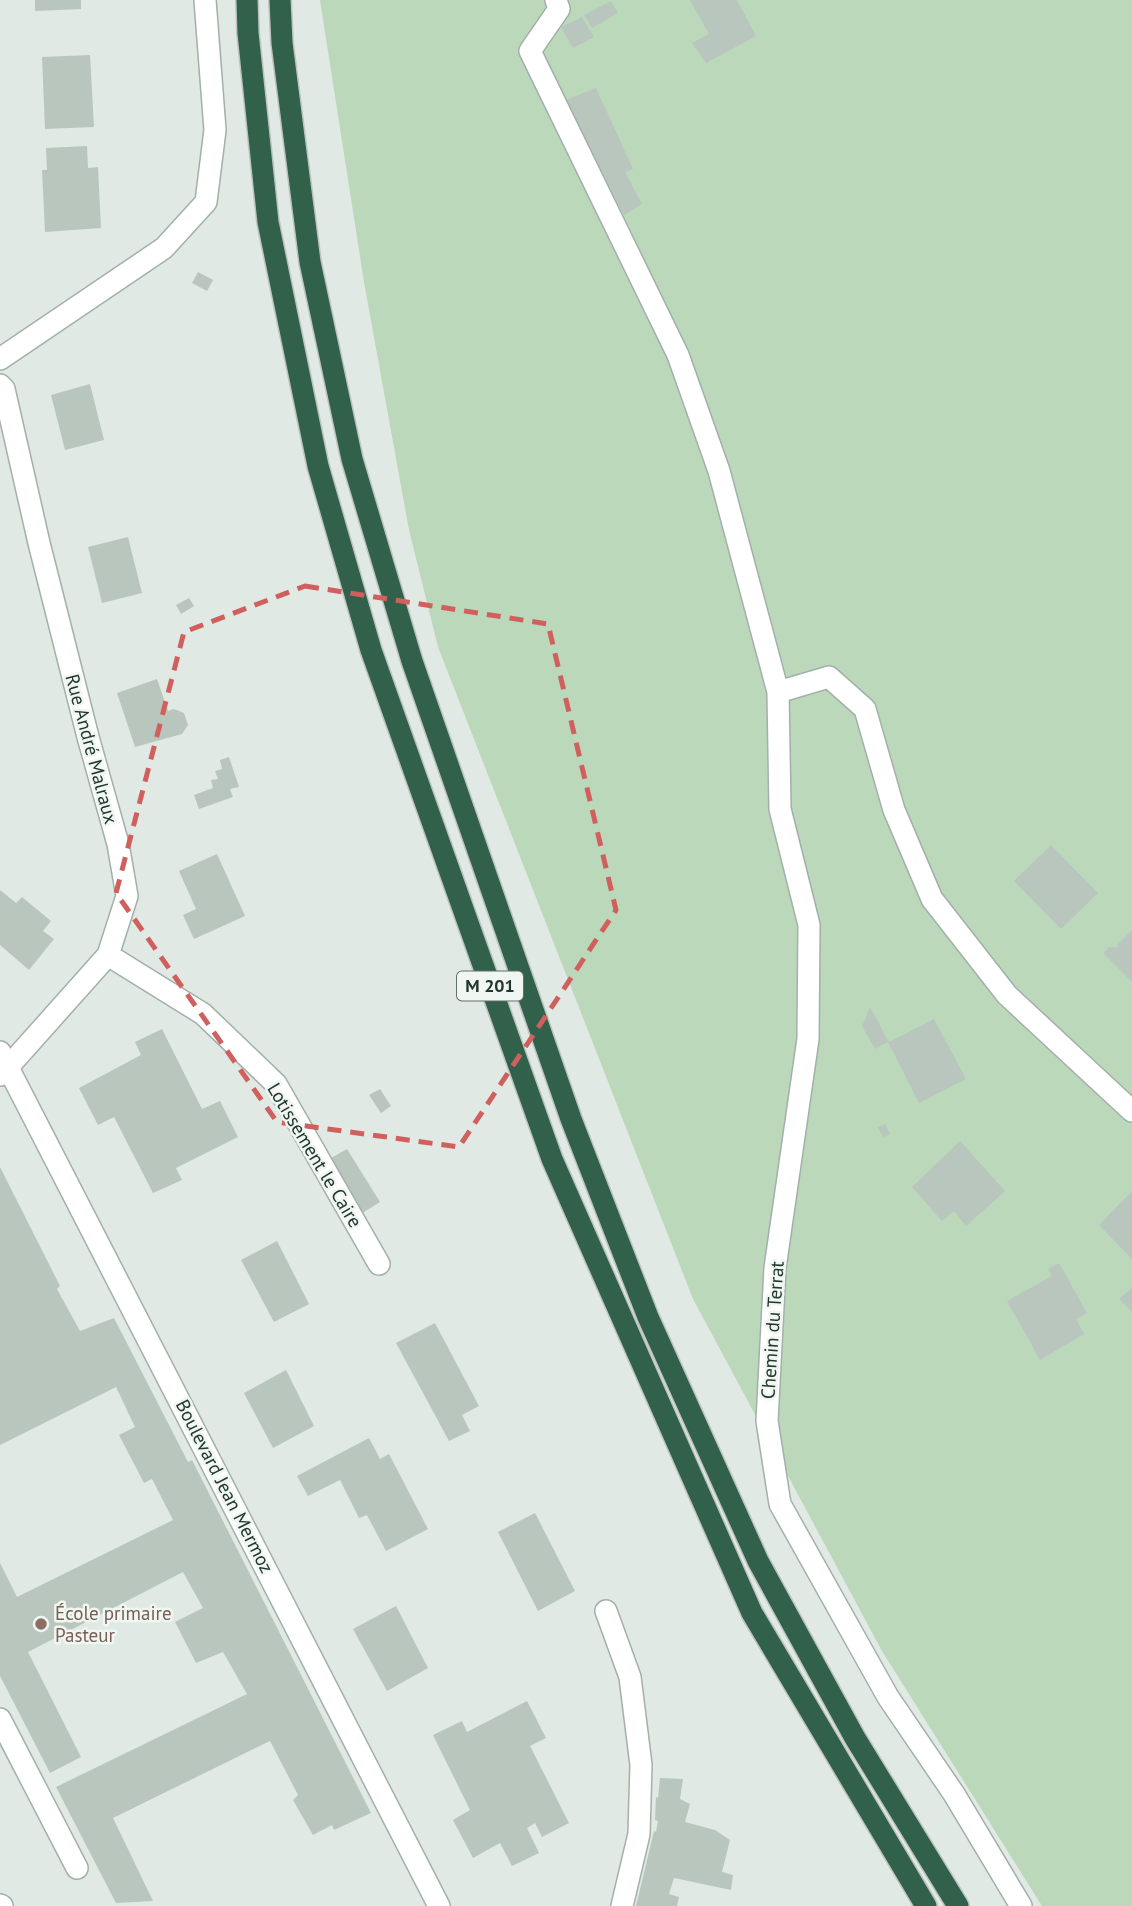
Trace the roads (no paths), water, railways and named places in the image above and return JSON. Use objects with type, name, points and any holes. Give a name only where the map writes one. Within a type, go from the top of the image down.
[{"type":"highway","name":"M 201","points":[[247,0],[268,222],[318,466],[371,650],[552,1158],[751,1613],[926,1906]]},
{"type":"highway","name":"M 201","points":[[280,0],[282,43],[310,262],[352,459],[412,661],[571,1119],[648,1317],[758,1561],[855,1738],[958,1906]]},
{"type":"street","points":[[0,359],[164,248],[206,202],[215,130],[205,0]]},
{"type":"street","name":"Chemin du Terrat","points":[[556,0],[559,9],[530,51],[678,355],[719,471],[778,692],[780,809],[809,925],[808,1038],[775,1268],[767,1420],[780,1504],[888,1697],[954,1794],[1021,1906]]},
{"type":"street","name":"Rue André Malraux","points":[[0,385],[4,389],[39,543],[118,844],[127,896],[108,955],[3,1065]]},
{"type":"street","points":[[778,692],[829,677],[865,709],[894,810],[932,899],[1007,995],[1132,1111]]},
{"type":"street","name":"Lotissement le Caire","points":[[108,955],[203,1014],[276,1084],[379,1264]]},
{"type":"street","name":"Boulevard Jean Mermoz","points":[[3,1065],[439,1906]]},
{"type":"street","points":[[606,1611],[630,1677],[641,1765],[639,1834],[622,1906]]},
{"type":"street","points":[[0,1719],[77,1868]]},
{"type":"place","name":"École primaire Pasteur","points":[[41,1624]]}]
